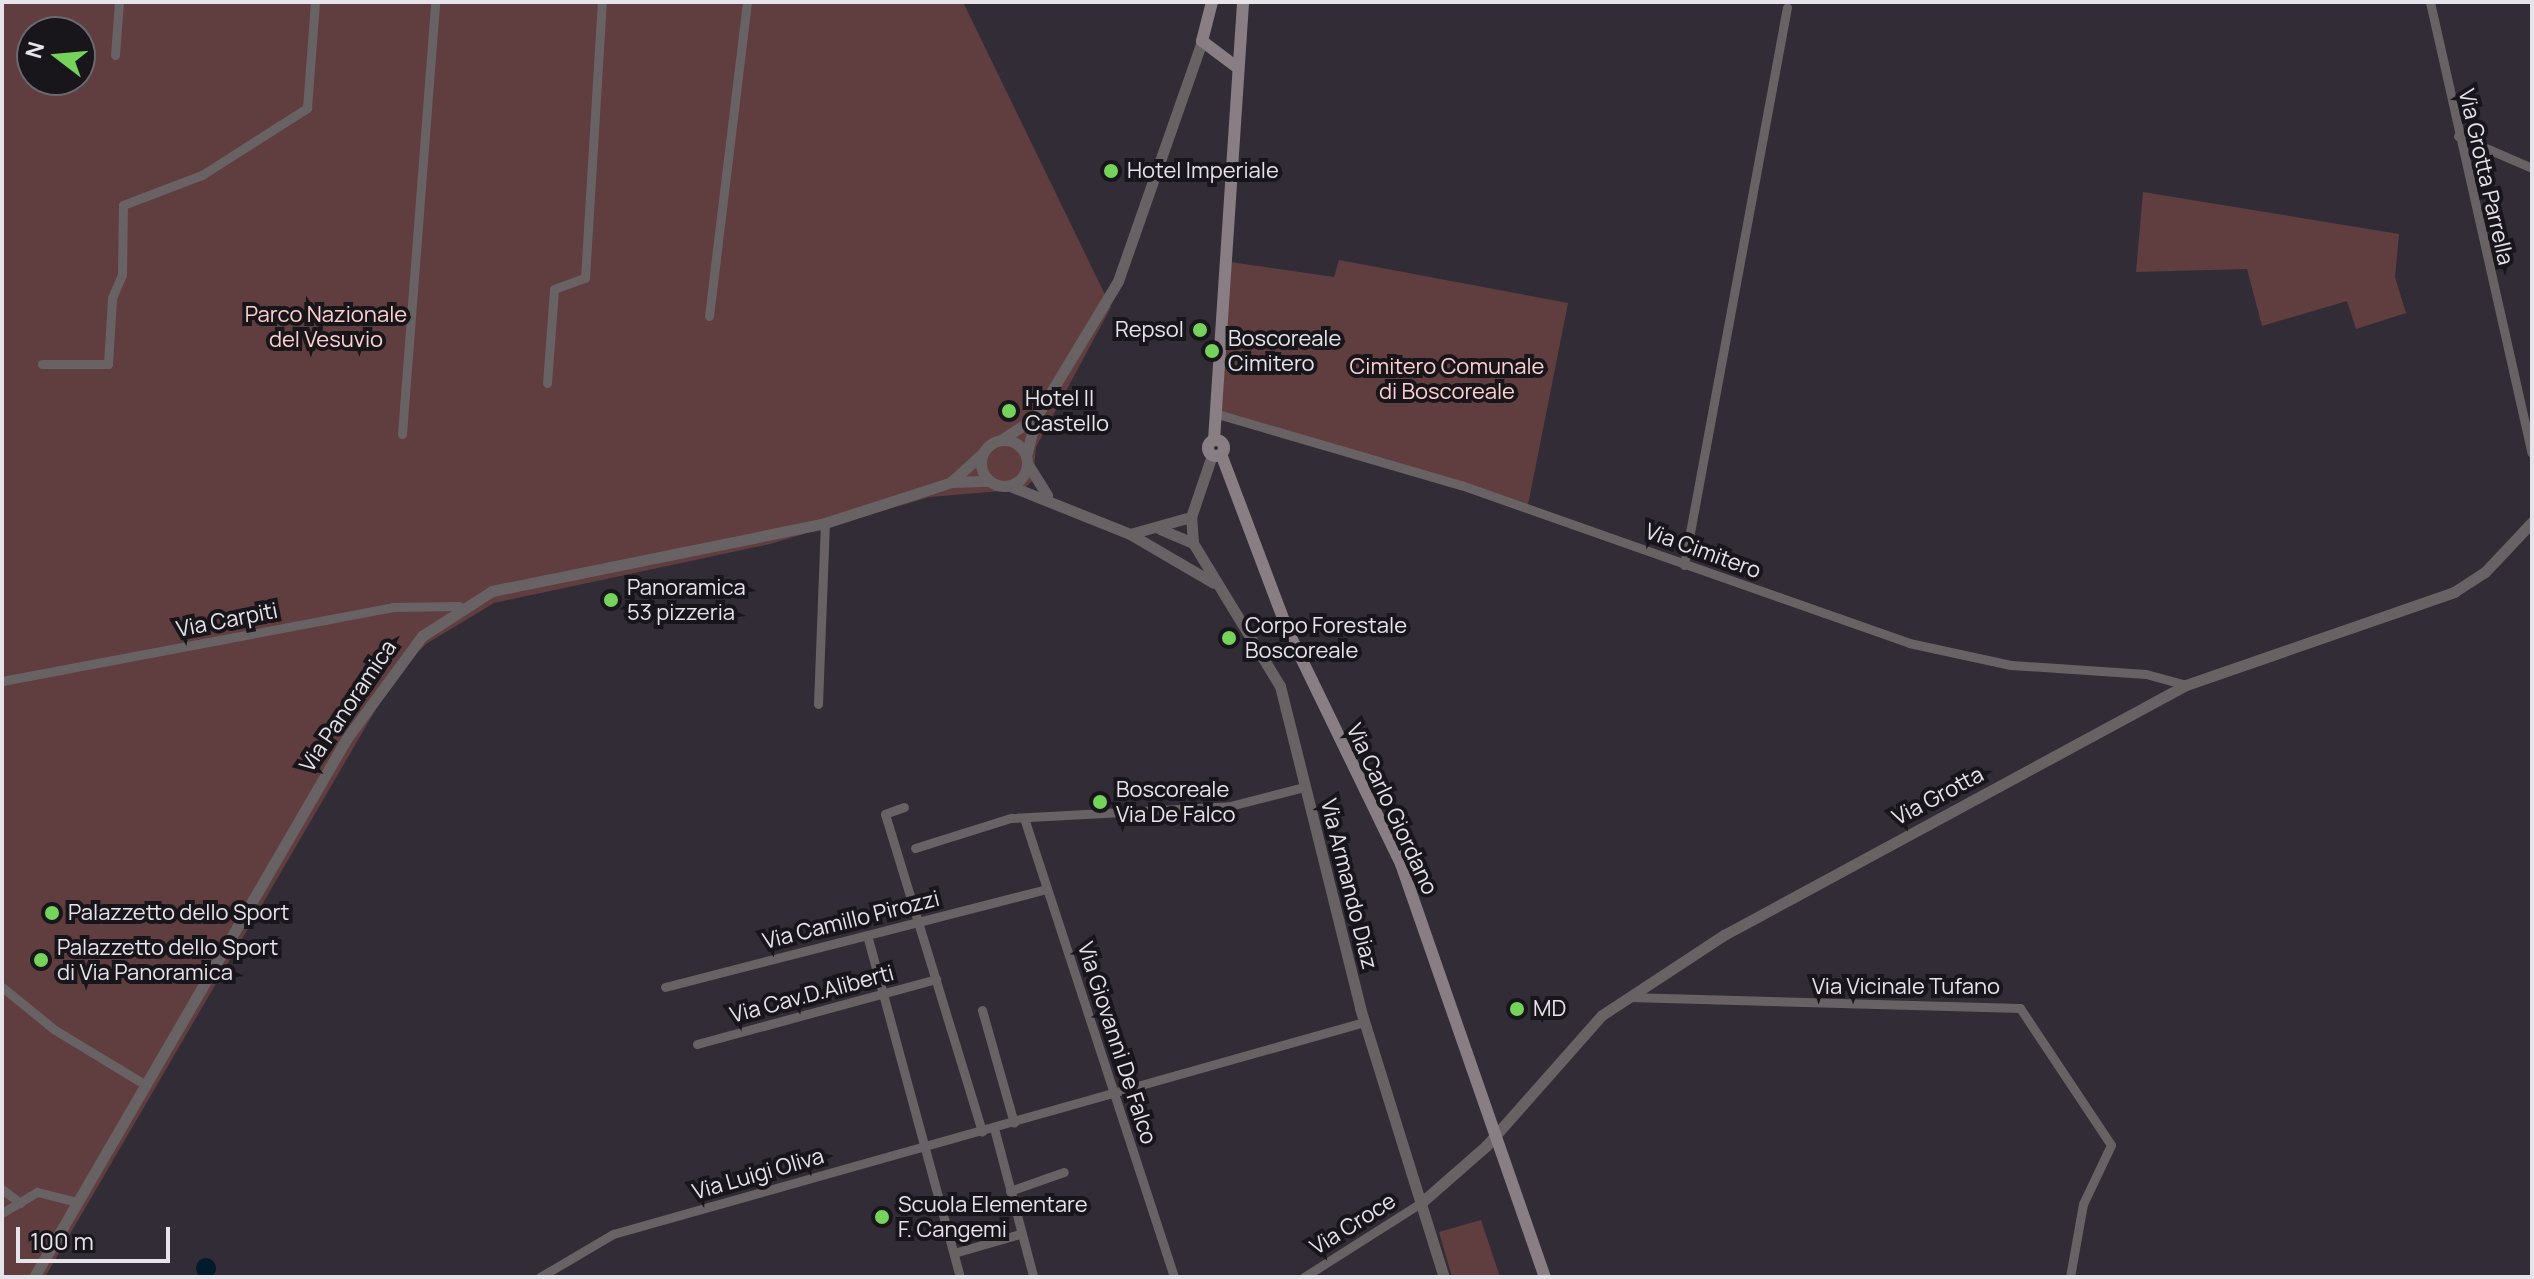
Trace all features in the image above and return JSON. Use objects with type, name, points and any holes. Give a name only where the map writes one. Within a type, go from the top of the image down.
[{"type":"main road","points":[[1212,2],[1202,41],[1238,68]]},
{"type":"main road","points":[[1214,413],[1244,4]]},
{"type":"main road","points":[[1216,53],[1242,26]]},
{"type":"main road","name":"Via Carlo Giordano","points":[[1214,413],[1214,440],[1223,445],[1216,455],[1287,629],[1401,864],[1499,1130],[1545,1277]]},
{"type":"street","points":[[115,55],[119,2]]},
{"type":"street","points":[[42,364],[108,364],[112,298],[122,275],[123,205],[202,175],[307,108],[315,2]]},
{"type":"street","points":[[402,434],[435,2]]},
{"type":"street","points":[[547,383],[554,289],[585,278],[602,2]]},
{"type":"street","points":[[709,316],[747,2]]},
{"type":"street","name":"Via Grotta Parrella","points":[[2430,2],[2532,453]]},
{"type":"street","points":[[1684,565],[1787,7]]},
{"type":"street","name":"Via Panoramica","points":[[1010,486],[1026,459],[1036,417],[1096,324],[1118,281],[1195,76],[1202,41]]},
{"type":"street","name":"Via Panoramica","points":[[1195,76],[1216,53]]},
{"type":"street","points":[[2458,136],[2532,168]]},
{"type":"street","name":"Via Cimitero","points":[[1214,413],[1461,485],[1684,565],[1978,659],[2146,674],[2186,685]]},
{"type":"street","name":"Via Panoramica","points":[[952,482],[983,453],[1036,417]]},
{"type":"street","points":[[1001,440],[1026,459],[1047,495]]},
{"type":"street","points":[[983,453],[989,481]]},
{"type":"street","points":[[1193,543],[1191,517],[1216,455]]},
{"type":"street","name":"Via Panoramica","points":[[34,1277],[347,738],[395,668],[459,606],[538,580],[825,523],[952,482],[989,481],[1047,495]]},
{"type":"street","name":"Via Armando Diaz","points":[[1047,495],[1169,554],[1218,585]]},
{"type":"street","points":[[1130,534],[1160,529],[1191,517]]},
{"type":"street","name":"Via Grotta","points":[[1422,1202],[1499,1130],[1566,1050],[1629,997],[1724,935],[2186,685],[2454,592],[2485,572],[2532,522]]},
{"type":"street","points":[[818,704],[825,523]]},
{"type":"street","points":[[1160,529],[1193,543]]},
{"type":"street","points":[[1169,554],[1193,543]]},
{"type":"street","name":"Via Armando Diaz","points":[[1193,543],[1280,686],[1364,1022],[1444,1277]]},
{"type":"street","name":"Via Carpiti","points":[[2,681],[393,607],[459,606]]},
{"type":"street","points":[[915,848],[1011,818],[1025,821],[1068,809],[1230,806],[1304,787]]},
{"type":"street","points":[[904,807],[885,814],[982,1132]]},
{"type":"street","name":"Via Giovanni De Falco","points":[[1025,821],[1174,1277]]},
{"type":"street","name":"Via Camillo Pirozzi","points":[[665,987],[1047,889]]},
{"type":"street","points":[[867,935],[960,1277]]},
{"type":"street","name":"Via Cav.D.Aliberti","points":[[697,1044],[936,979]]},
{"type":"street","points":[[2,987],[55,1030],[144,1084]]},
{"type":"street","name":"Via Vicinale Tufano","points":[[1629,997],[2020,1008],[2111,1145],[2083,1204],[2070,1277]]},
{"type":"street","points":[[982,1010],[1014,1123]]},
{"type":"street","name":"Via Luigi Oliva","points":[[540,1277],[613,1234],[1364,1022]]},
{"type":"street","points":[[994,1128],[1033,1276]]},
{"type":"street","points":[[1010,1191],[1064,1172]]},
{"type":"street","points":[[2,1189],[20,1203]]},
{"type":"street","points":[[2,1213],[37,1192],[77,1202]]},
{"type":"street","name":"Via Croce","points":[[1304,1277],[1422,1202]]},
{"type":"street","points":[[954,1253],[1020,1234]]},
{"type":"green space","name":"Parco Nazionale del Vesuvio","points":[[2,2],[963,2],[1111,307],[1036,447],[1033,480],[1024,489],[930,497],[770,544],[494,603],[426,644],[397,673],[45,1277],[2,1277]]},
{"type":"green space","points":[[2143,192],[2399,234],[2395,277],[2406,313],[2356,329],[2347,301],[2262,326],[2247,269],[2136,272]]},
{"type":"green space","name":"Cimitero Comunale di Boscoreale","points":[[1339,260],[1568,303],[1528,505],[1220,412],[1230,262],[1334,277]]},
{"type":"green space","points":[[1481,1220],[1500,1277],[1452,1277],[1439,1232]]},
{"type":"water","points":[[206,1258],[213,1261],[216,1268],[213,1275],[206,1278],[199,1275],[196,1268],[199,1261]]},
{"type":"place","name":"Hotel Imperiale","points":[[1111,171]]},
{"type":"place","name":"Repsol","points":[[1200,330]]},
{"type":"place","name":"Boscoreale Cimitero","points":[[1212,351]]},
{"type":"place","name":"Hotel Il Castello","points":[[1009,411]]},
{"type":"place","name":"Panoramica 53 pizzeria","points":[[611,600]]},
{"type":"place","name":"Corpo Forestale Boscoreale","points":[[1229,638]]},
{"type":"place","name":"Boscoreale Via De Falco","points":[[1100,802]]},
{"type":"place","name":"Palazzetto dello Sport","points":[[52,913]]},
{"type":"place","name":"Palazzetto dello Sport di Via Panoramica","points":[[41,960]]},
{"type":"place","name":"MD","points":[[1517,1009]]},
{"type":"place","name":"Scuola Elementare F. Cangemi","points":[[882,1217]]}]
